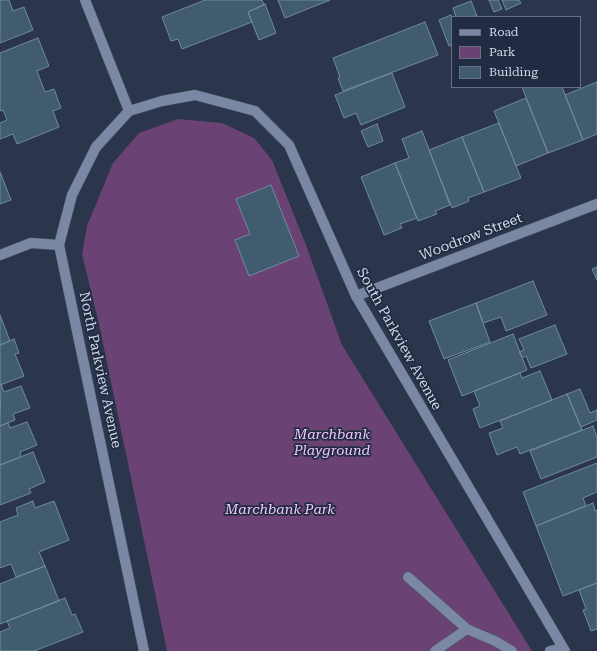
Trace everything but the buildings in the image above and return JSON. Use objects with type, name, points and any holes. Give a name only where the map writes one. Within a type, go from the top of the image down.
[{"type":"street","points":[[85,0],[129,111]]},
{"type":"street","name":"South Parkview Avenue","points":[[129,111],[162,101],[195,95],[255,112],[289,145],[356,296],[564,650]]},
{"type":"street","name":"North Parkview Avenue","points":[[129,111],[96,147],[72,195],[59,245],[144,651]]},
{"type":"street","name":"Woodrow Street","points":[[356,296],[597,204]]},
{"type":"street","points":[[0,255],[30,243],[59,245]]},
{"type":"street","points":[[408,577],[467,629],[495,641],[512,651]]},
{"type":"street","points":[[435,651],[467,629]]},
{"type":"street","points":[[550,651],[564,650]]},
{"type":"green space","name":"Marchbank Park","points":[[178,119],[222,123],[254,138],[272,160],[306,245],[342,345],[532,651],[167,651],[99,324],[82,254],[87,226],[113,163],[139,133]]},
{"type":"park label","name":"Marchbank Playground","points":[[332,444]]}]
